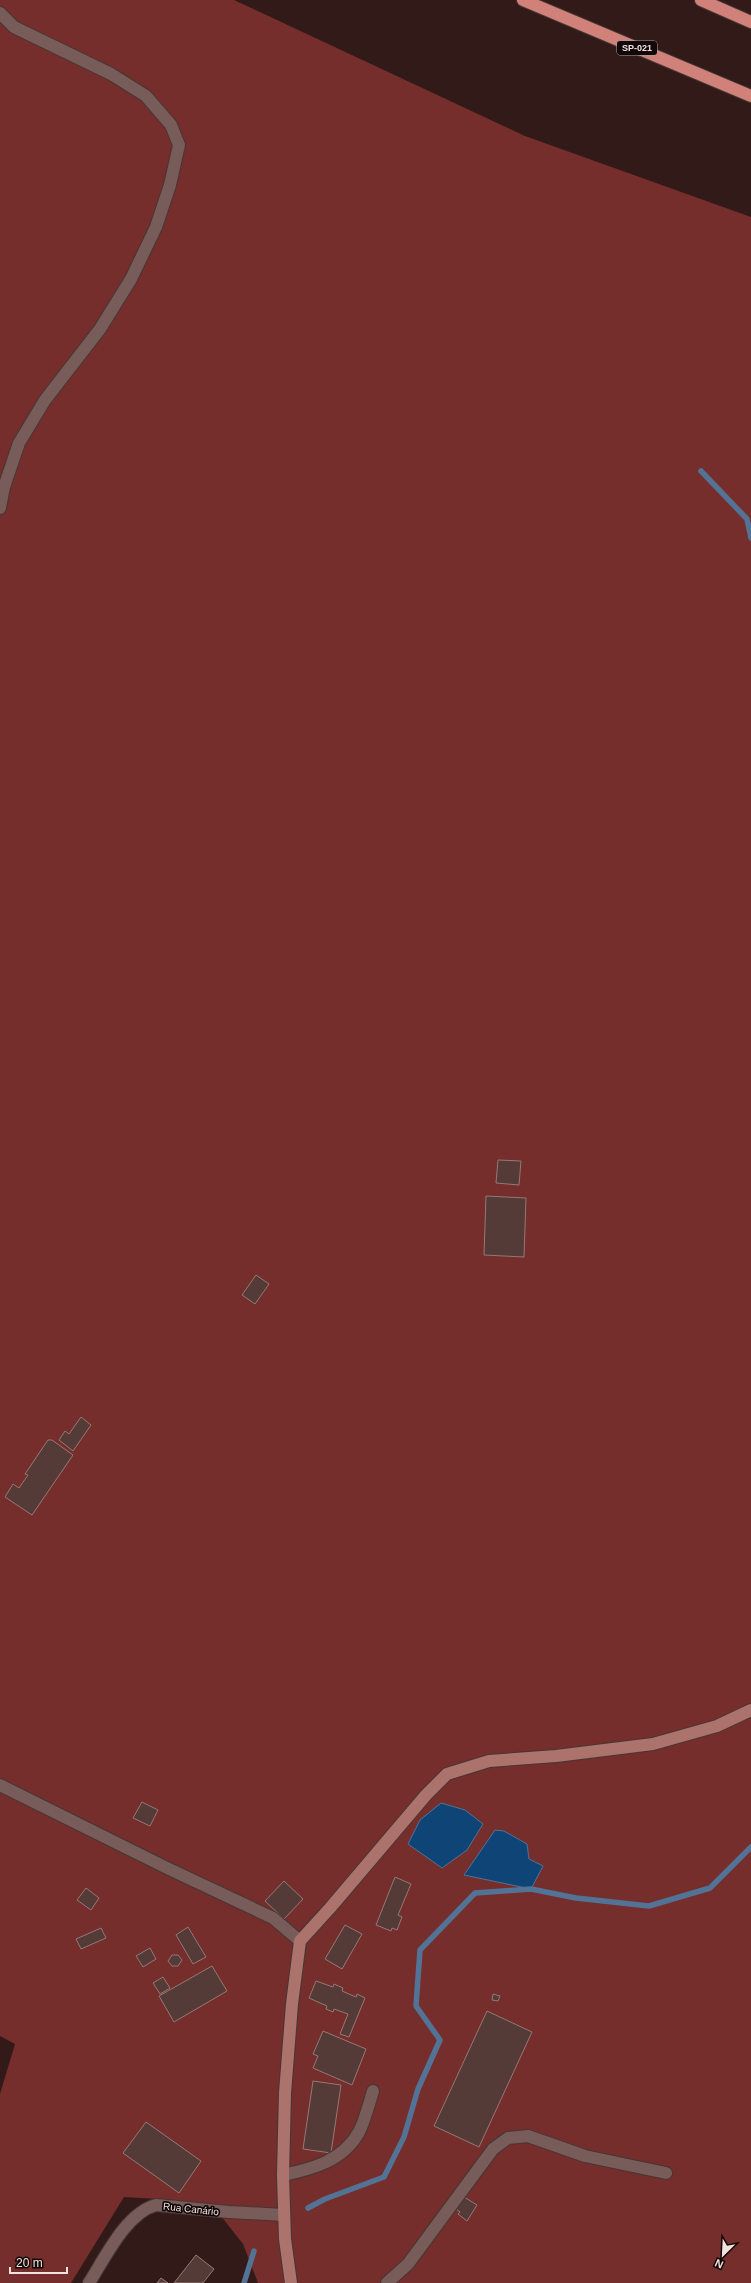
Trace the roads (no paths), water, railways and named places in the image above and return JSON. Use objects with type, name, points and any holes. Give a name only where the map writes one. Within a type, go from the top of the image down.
[{"type":"highway","name":"SP-021","points":[[523,0],[751,96]]},
{"type":"highway","points":[[701,0],[751,22]]},
{"type":"main road","points":[[291,2283],[284,2215],[283,2175],[286,2093],[292,2004],[300,1941],[426,1795],[447,1774],[489,1761],[556,1756],[653,1744],[718,1726],[751,1710]]},
{"type":"street","points":[[0,12],[14,27],[111,74],[146,96],[172,125],[179,145],[170,185],[156,227],[131,279],[100,329],[45,400],[19,443],[4,487],[0,508]]},
{"type":"street","points":[[0,1785],[167,1868],[273,1918],[300,1941]]},
{"type":"street","points":[[283,2175],[320,2166],[344,2151],[359,2132],[373,2091]]},
{"type":"street","points":[[388,2283],[408,2264],[493,2149],[508,2138],[528,2136],[585,2156],[666,2173]]},
{"type":"street","name":"Rua Canário","points":[[89,2283],[129,2223],[147,2208],[156,2205],[284,2215]]},
{"type":"water","points":[[441,1803],[465,1810],[483,1824],[467,1850],[442,1868],[408,1844],[420,1820]]},
{"type":"water","points":[[495,1830],[504,1831],[527,1844],[529,1859],[543,1866],[531,1889],[464,1875]]},
{"type":"waterway","points":[[701,471],[747,519],[751,538]]},
{"type":"waterway","points":[[308,2208],[325,2199],[384,2177],[404,2137],[418,2089],[440,2040],[416,2006],[420,1950],[475,1893],[531,1889],[576,1898],[649,1906],[710,1888],[751,1847]]},
{"type":"waterway","points":[[244,2283],[254,2251]]}]
